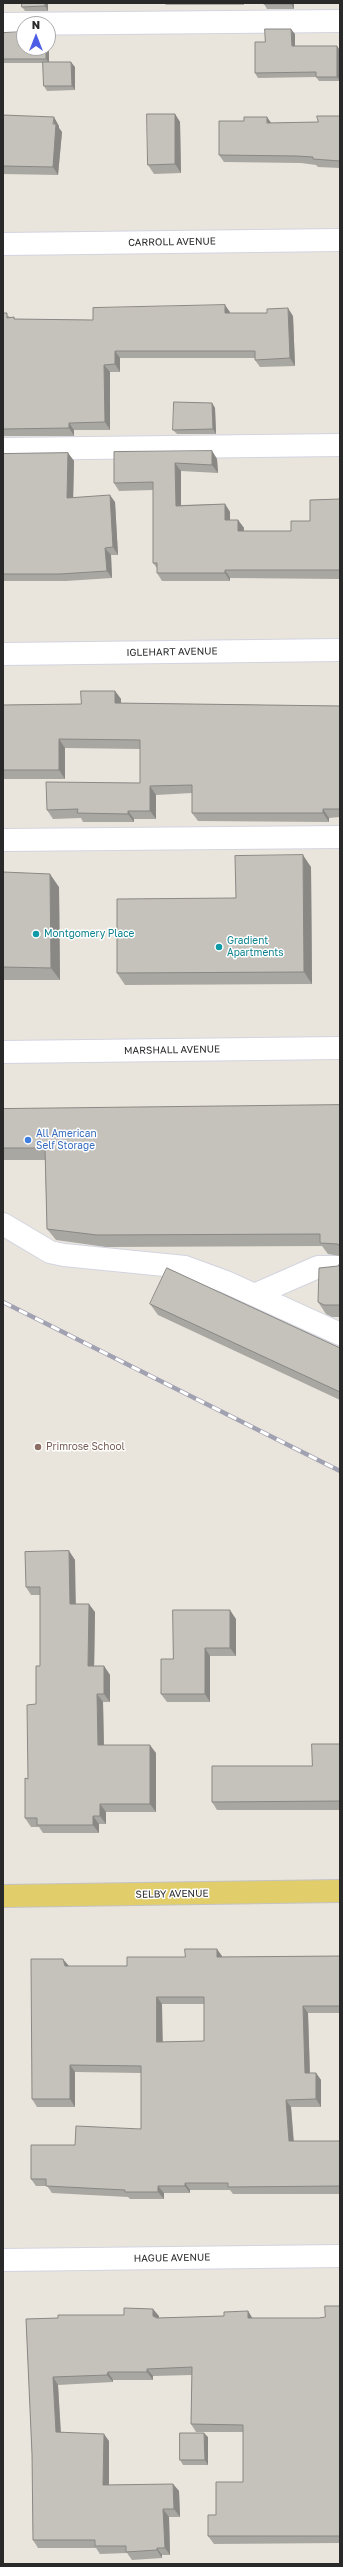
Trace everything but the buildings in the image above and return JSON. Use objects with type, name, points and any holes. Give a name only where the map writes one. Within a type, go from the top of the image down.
[{"type":"main road","name":"SELBY AVENUE","points":[[3,1896],[340,1891]]},
{"type":"main road","points":[[315,1892],[340,1904]]},
{"type":"street","points":[[3,24],[340,21]]},
{"type":"street","name":"CARROLL AVENUE","points":[[3,244],[340,240]]},
{"type":"street","points":[[3,449],[340,445]]},
{"type":"street","name":"IGLEHART AVENUE","points":[[3,654],[340,650]]},
{"type":"street","points":[[3,840],[340,837]]},
{"type":"street","name":"MARSHALL AVENUE","points":[[3,1052],[340,1048]]},
{"type":"street","points":[[3,1224],[50,1252],[64,1255],[185,1266],[340,1334]]},
{"type":"street","points":[[254,1295],[318,1267],[340,1267]]},
{"type":"street","name":"HAGUE AVENUE","points":[[3,2260],[340,2256]]},
{"type":"railway","points":[[3,1302],[340,1471]]},
{"type":"place","name":"Montgomery Place","points":[[36,934]]},
{"type":"place","name":"Gradient Apartments","points":[[219,947]]},
{"type":"place","name":"All American Self Storage","points":[[28,1140]]},
{"type":"place","name":"Primrose School","points":[[38,1447]]}]
